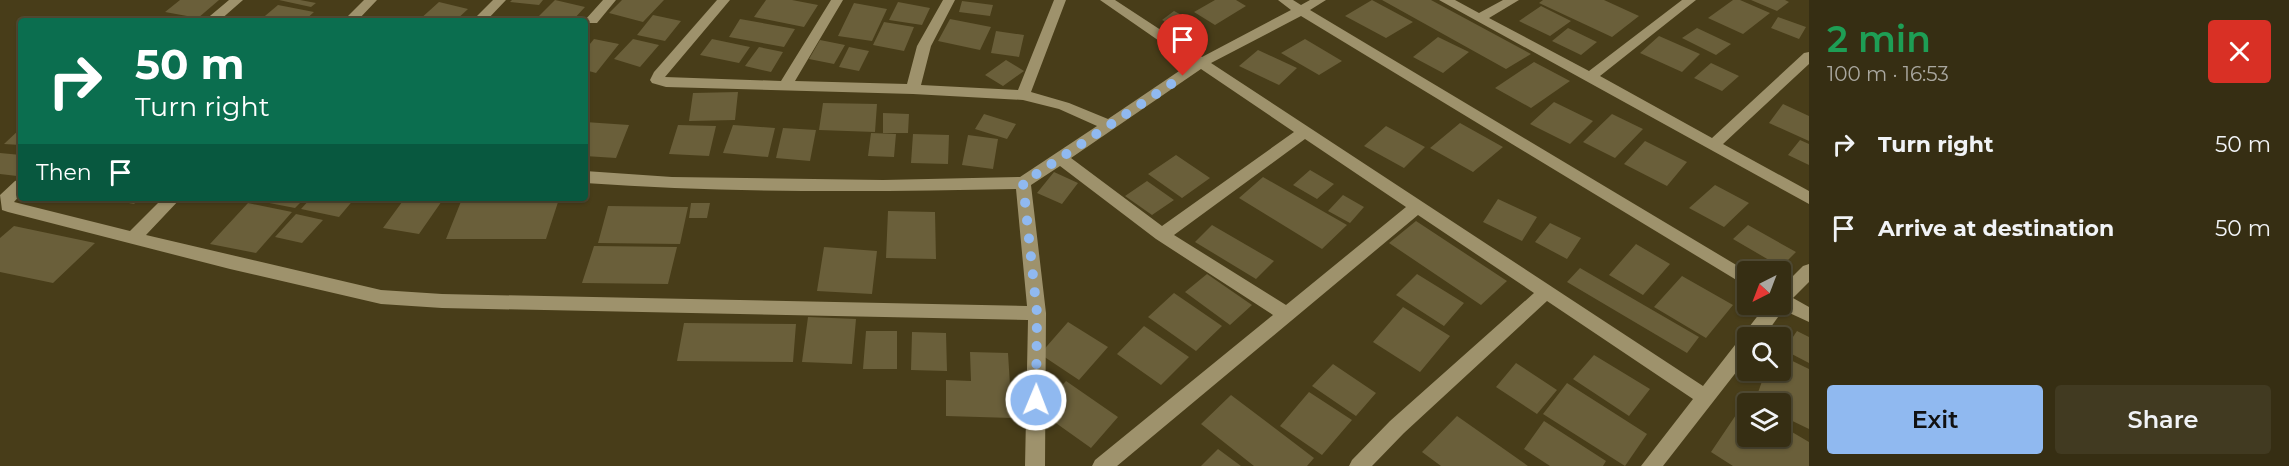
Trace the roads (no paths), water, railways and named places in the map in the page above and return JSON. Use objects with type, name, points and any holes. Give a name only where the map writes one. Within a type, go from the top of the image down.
[{"type":"street","points":[[215,18],[237,0]]},
{"type":"street","points":[[353,18],[371,0]]},
{"type":"street","points":[[482,18],[501,0]]},
{"type":"street","points":[[592,20],[610,0]]},
{"type":"street","points":[[724,0],[657,80],[1023,95],[1064,106],[1109,125]]},
{"type":"street","points":[[785,85],[837,0]]},
{"type":"street","points":[[913,89],[924,46],[949,0]]},
{"type":"street","points":[[1023,95],[1060,0]]},
{"type":"street","points":[[1106,0],[1705,398]]},
{"type":"street","points":[[1284,0],[1737,273]]},
{"type":"street","points":[[588,177],[672,183],[883,186],[1023,183],[1201,63],[1320,0]]},
{"type":"street","points":[[1445,0],[1590,76],[1809,198]]},
{"type":"street","points":[[1480,18],[1513,0]]},
{"type":"street","points":[[1590,76],[1690,0]]},
{"type":"street","points":[[1714,144],[1809,56]]},
{"type":"street","points":[[1162,235],[1305,132]]},
{"type":"street","points":[[1059,157],[1162,235],[1286,314]]},
{"type":"street","points":[[1023,183],[1037,313],[1035,466]]},
{"type":"street","points":[[18,188],[5,200],[8,206],[230,263],[381,297],[1037,313]]},
{"type":"street","points":[[134,237],[170,201]]},
{"type":"street","points":[[1102,466],[1417,207]]},
{"type":"street","points":[[1791,289],[1809,271]]},
{"type":"street","points":[[1359,466],[1397,427],[1546,292]]},
{"type":"street","points":[[1791,306],[1809,315]]},
{"type":"street","points":[[1651,466],[1737,357]]}]
